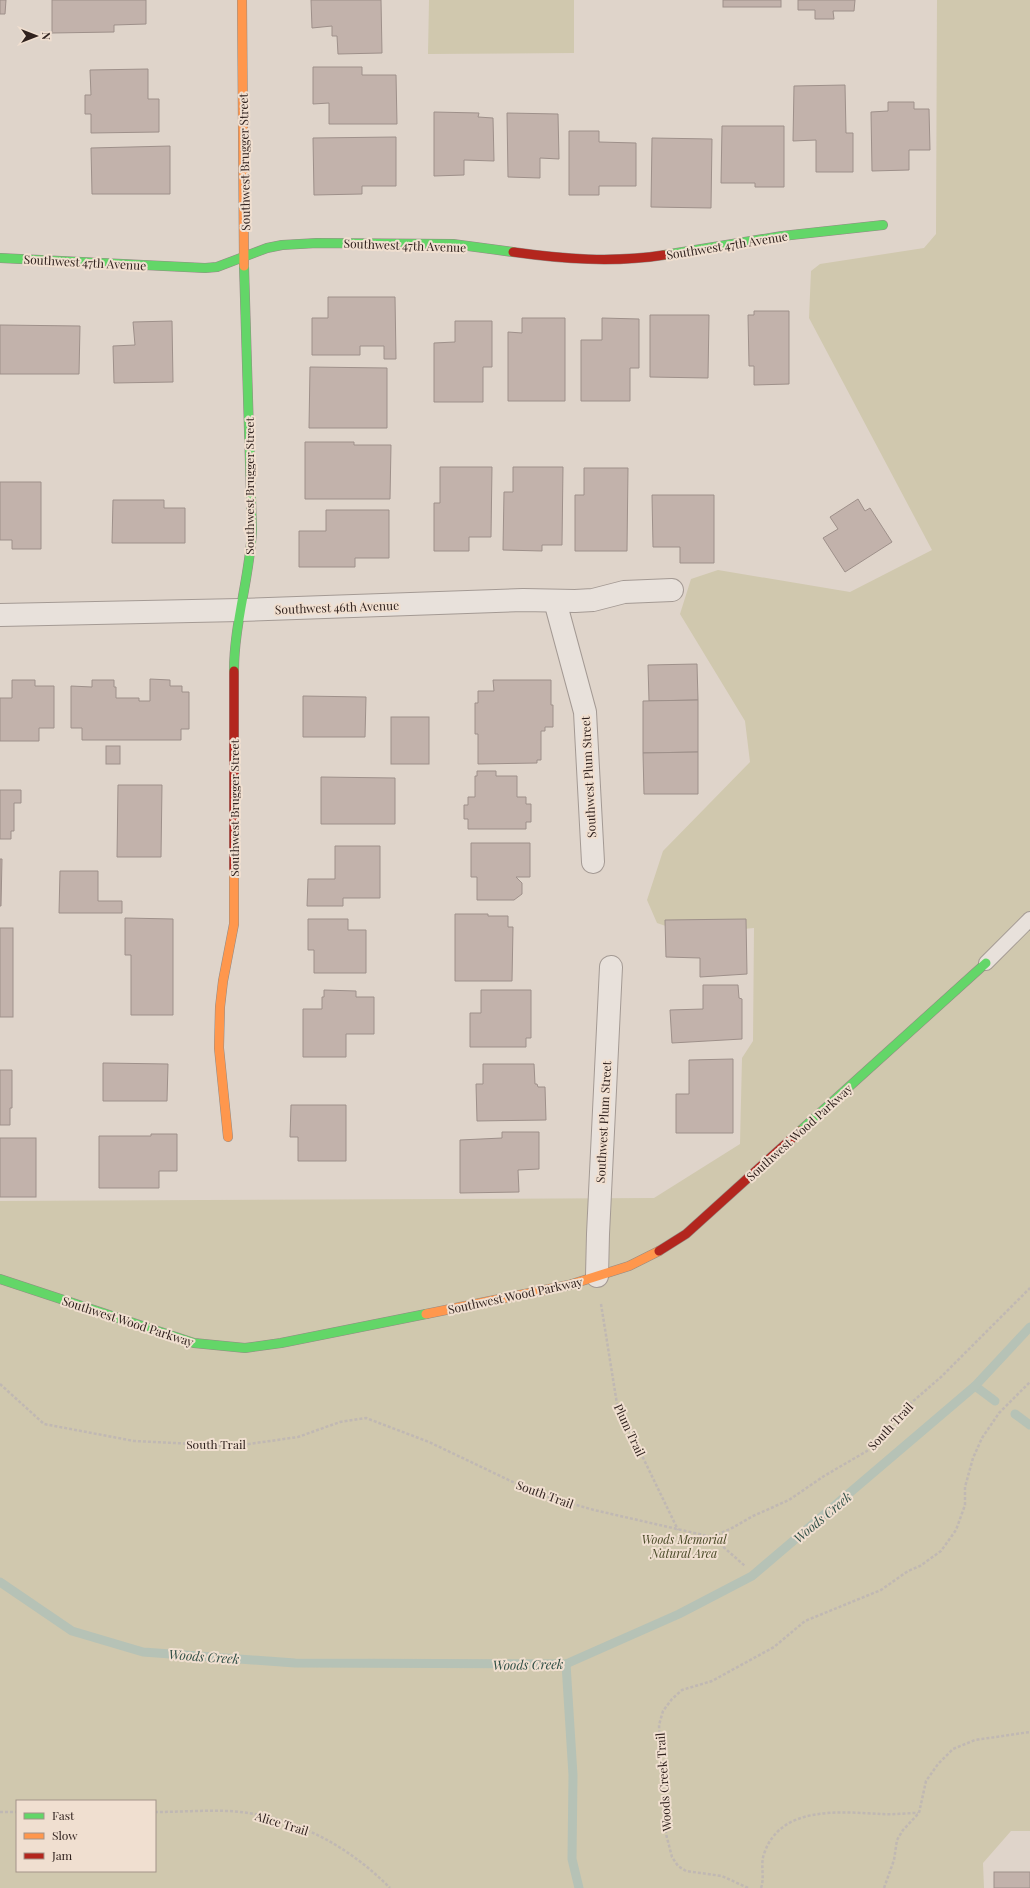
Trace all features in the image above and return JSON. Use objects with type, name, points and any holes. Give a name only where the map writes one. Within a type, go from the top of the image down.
[{"type":"street","name":"Southwest Brugger Street","points":[[228,1137],[219,1048],[223,981],[234,924],[234,649],[251,554],[252,530],[244,256],[242,0]]},
{"type":"street","name":"Southwest 47th Avenue","points":[[0,258],[187,268],[217,266],[267,248],[282,245],[317,243],[418,243],[453,244],[554,258],[595,260],[643,258],[782,236],[883,225]]},
{"type":"street","name":"Southwest 46th Avenue","points":[[0,615],[240,610],[523,600],[593,600],[624,592],[672,590]]},
{"type":"street","name":"Southwest Plum Street","points":[[555,601],[585,712],[593,862]]},
{"type":"street","name":"Southwest Wood Parkway","points":[[0,1279],[194,1343],[245,1348],[281,1343],[546,1290],[569,1285],[629,1266],[653,1254],[686,1234],[986,962]]},
{"type":"street","name":"Southwest Plum Street","points":[[597,1276],[611,967]]},
{"type":"lane","name":"Southwest Wood Parkway","points":[[986,962],[1030,919]]},
{"type":"path","name":"Plum Trail","points":[[597,1276],[617,1404],[678,1530]]},
{"type":"path","name":"South Trail","points":[[0,1384],[44,1424],[134,1442],[235,1446],[298,1437],[340,1422],[366,1418],[429,1442],[538,1494],[594,1510],[712,1537],[789,1500],[824,1476],[867,1451],[911,1403],[941,1377],[1030,1288]]},
{"type":"path","name":"Woods Creek Trail","points":[[748,1888],[722,1876],[686,1871],[678,1866],[672,1857],[666,1834],[659,1725],[663,1711],[672,1699],[682,1690],[712,1681],[774,1647],[805,1621],[881,1590],[908,1571],[920,1566],[941,1551],[956,1530],[965,1505],[965,1487],[973,1458],[982,1438],[999,1413],[1030,1382]]},
{"type":"path","points":[[712,1537],[745,1566]]},
{"type":"path","points":[[884,1888],[894,1860],[897,1840],[903,1830],[919,1813],[926,1781],[938,1764],[953,1749],[975,1740],[1030,1732]]},
{"type":"path","name":"Alice Trail","points":[[156,1812],[229,1811],[275,1819],[302,1828],[328,1840],[353,1855],[376,1873],[390,1888]]},
{"type":"path","points":[[0,1812],[16,1812]]},
{"type":"path","points":[[761,1888],[763,1855],[771,1841],[783,1827],[790,1822],[808,1816],[832,1813],[919,1813]]},
{"type":"green space","points":[[429,0],[574,0],[574,53],[428,54]]},
{"type":"green space","name":"Woods Memorial Natural Area","points":[[937,0],[1030,0],[1030,1831],[1011,1831],[983,1863],[984,1888],[0,1888],[0,1201],[654,1198],[740,1144],[742,1058],[753,1041],[754,928],[689,934],[657,923],[647,900],[663,851],[750,762],[745,721],[680,614],[691,579],[718,570],[850,592],[932,550],[809,318],[811,271],[820,264],[924,248],[936,234]]},
{"type":"building","points":[[0,0],[6,0],[5,14],[0,14]]},
{"type":"building","points":[[52,0],[146,0],[146,24],[114,25],[114,32],[52,33]]},
{"type":"building","points":[[311,0],[381,0],[382,53],[338,54],[337,36],[332,36],[332,26],[312,28]]},
{"type":"building","points":[[723,0],[781,0],[781,7],[723,7]]},
{"type":"building","points":[[798,0],[855,0],[854,11],[833,11],[834,19],[815,19],[815,10],[798,10]]},
{"type":"building","points":[[313,67],[362,67],[362,75],[396,75],[397,124],[329,124],[329,103],[313,104]]},
{"type":"building","points":[[148,69],[148,99],[159,99],[159,132],[91,133],[91,114],[85,114],[85,95],[91,95],[90,70]]},
{"type":"building","points":[[845,85],[846,133],[853,133],[853,172],[816,172],[816,140],[793,141],[794,86]]},
{"type":"building","points":[[888,102],[914,102],[914,109],[929,109],[930,150],[909,150],[909,170],[872,171],[871,112],[888,111]]},
{"type":"building","points":[[434,112],[479,113],[478,117],[493,118],[494,161],[464,160],[464,175],[434,176]]},
{"type":"building","points":[[507,113],[558,114],[559,159],[540,158],[540,178],[508,177]]},
{"type":"building","points":[[722,126],[784,126],[784,187],[755,187],[755,183],[721,183]]},
{"type":"building","points":[[569,131],[599,131],[599,142],[636,143],[636,186],[599,186],[599,195],[569,195]]},
{"type":"building","points":[[396,137],[396,186],[362,186],[362,194],[314,195],[313,138]]},
{"type":"building","points":[[652,138],[712,139],[711,208],[651,207]]},
{"type":"building","points":[[170,146],[170,194],[92,194],[91,148]]},
{"type":"building","points":[[328,297],[395,297],[396,359],[384,359],[384,346],[360,346],[360,355],[312,355],[312,318],[328,318]]},
{"type":"building","points":[[754,311],[789,311],[789,384],[754,385],[754,366],[749,366],[748,315],[754,315]]},
{"type":"building","points":[[650,315],[709,315],[708,378],[650,377]]},
{"type":"building","points":[[522,318],[565,318],[565,401],[508,401],[508,332],[522,333]]},
{"type":"building","points":[[602,318],[639,319],[639,368],[630,368],[630,401],[581,401],[581,340],[602,340]]},
{"type":"building","points":[[172,321],[173,382],[114,383],[113,346],[135,345],[133,322]]},
{"type":"building","points":[[455,321],[492,321],[492,367],[483,367],[483,402],[434,402],[434,343],[455,342]]},
{"type":"building","points":[[0,325],[80,326],[79,374],[0,374]]},
{"type":"building","points":[[310,367],[387,368],[387,428],[309,428]]},
{"type":"building","points":[[305,442],[354,442],[354,445],[391,445],[390,499],[305,499]]},
{"type":"building","points":[[440,467],[492,467],[491,537],[469,537],[469,551],[434,551],[434,503],[440,503]]},
{"type":"building","points":[[513,467],[563,467],[562,545],[542,545],[542,551],[503,550],[504,492],[513,492]]},
{"type":"building","points":[[584,468],[628,468],[627,551],[575,551],[575,495],[584,495]]},
{"type":"building","points":[[0,482],[41,482],[41,549],[12,549],[12,540],[0,540]]},
{"type":"building","points":[[652,495],[714,495],[714,563],[680,563],[680,547],[653,547]]},
{"type":"building","points":[[858,499],[865,511],[870,508],[892,542],[845,572],[823,538],[838,529],[830,517]]},
{"type":"building","points":[[113,500],[164,500],[164,508],[185,508],[185,543],[112,543]]},
{"type":"building","points":[[326,510],[389,510],[389,558],[355,558],[355,567],[299,567],[299,531],[326,531]]},
{"type":"building","points":[[697,664],[698,700],[649,701],[648,665]]},
{"type":"building","points":[[150,679],[170,680],[170,686],[182,686],[182,692],[189,692],[189,729],[181,729],[181,740],[82,740],[82,728],[71,728],[71,686],[92,687],[92,680],[114,680],[114,687],[116,687],[116,698],[139,698],[139,701],[150,701]]},
{"type":"building","points":[[12,680],[35,680],[35,686],[54,686],[54,728],[39,728],[39,741],[0,741],[0,698],[12,698]]},
{"type":"building","points":[[493,680],[551,680],[553,727],[545,727],[545,731],[541,731],[541,760],[537,760],[537,763],[478,764],[478,734],[475,734],[475,703],[478,703],[478,691],[494,691]]},
{"type":"building","points":[[303,696],[366,697],[365,737],[303,737]]},
{"type":"building","points":[[698,700],[698,752],[643,753],[643,701]]},
{"type":"building","points":[[391,717],[429,717],[429,764],[391,764]]},
{"type":"building","points":[[106,746],[120,746],[120,764],[106,764]]},
{"type":"building","points":[[698,752],[698,794],[644,794],[643,753]]},
{"type":"building","points":[[477,771],[496,771],[496,776],[517,776],[517,797],[526,797],[526,804],[531,804],[531,822],[526,822],[526,829],[468,829],[468,819],[464,819],[464,805],[468,805],[468,797],[475,797],[475,776],[477,776]]},
{"type":"building","points":[[321,777],[395,778],[395,824],[321,824]]},
{"type":"building","points":[[118,785],[162,785],[161,857],[117,857]]},
{"type":"building","points":[[0,790],[21,790],[21,803],[14,803],[14,831],[11,831],[11,839],[0,839]]},
{"type":"building","points":[[471,843],[530,843],[530,877],[516,877],[522,883],[522,894],[514,900],[477,900],[477,877],[471,877]]},
{"type":"building","points":[[335,846],[380,846],[380,898],[343,898],[343,906],[307,906],[308,879],[335,879]]},
{"type":"building","points":[[0,859],[2,859],[1,906],[0,906]]},
{"type":"building","points":[[60,871],[98,871],[98,901],[122,901],[122,913],[59,913]]},
{"type":"building","points":[[455,914],[488,914],[488,916],[508,916],[508,927],[513,927],[512,981],[455,981]]},
{"type":"building","points":[[125,918],[173,919],[173,1015],[131,1015],[131,955],[125,955]]},
{"type":"building","points":[[308,919],[348,919],[348,930],[366,930],[366,973],[314,973],[314,950],[308,950]]},
{"type":"building","points":[[746,919],[747,974],[700,977],[700,958],[666,957],[665,920]]},
{"type":"building","points":[[0,928],[13,928],[13,1017],[0,1017]]},
{"type":"building","points":[[703,985],[738,985],[739,998],[742,999],[742,1039],[672,1043],[670,1010],[703,1009]]},
{"type":"building","points":[[324,990],[356,991],[356,997],[374,997],[374,1034],[346,1034],[346,1057],[303,1057],[303,1009],[322,1009],[322,997],[324,997]]},
{"type":"building","points":[[481,990],[531,990],[531,1038],[526,1038],[526,1047],[470,1047],[470,1013],[481,1013]]},
{"type":"building","points":[[733,1059],[733,1133],[676,1133],[676,1094],[689,1094],[689,1060]]},
{"type":"building","points":[[103,1063],[168,1064],[167,1101],[103,1101]]},
{"type":"building","points":[[483,1064],[534,1064],[535,1084],[537,1084],[538,1087],[545,1087],[546,1120],[477,1121],[476,1084],[483,1084]]},
{"type":"building","points":[[0,1070],[12,1070],[12,1108],[10,1108],[10,1125],[0,1125]]},
{"type":"building","points":[[291,1105],[346,1105],[346,1161],[298,1161],[298,1137],[290,1137]]},
{"type":"building","points":[[502,1132],[539,1132],[539,1169],[518,1170],[519,1192],[460,1193],[460,1140],[502,1138]]},
{"type":"building","points":[[151,1134],[177,1134],[177,1171],[159,1171],[159,1188],[99,1188],[99,1136],[151,1136]]},
{"type":"building","points":[[0,1138],[36,1138],[36,1197],[0,1197]]},
{"type":"building","points":[[994,1872],[1030,1872],[1030,1888],[994,1888]]},
{"type":"waterway","name":"Woods Creek","points":[[0,1582],[72,1631],[143,1652],[295,1663],[566,1664],[679,1614],[752,1576],[975,1386],[1030,1327]]},
{"type":"waterway","points":[[975,1386],[995,1401]]},
{"type":"waterway","points":[[1015,1414],[1030,1425]]},
{"type":"waterway","points":[[566,1664],[573,1775],[572,1859],[579,1888]]},
{"type":"traffic: fast","points":[[664,255],[782,236],[883,225]]},
{"type":"traffic: fast","points":[[0,258],[205,268],[217,267],[267,248],[282,245],[317,243],[453,244],[513,252]]},
{"type":"traffic: fast","points":[[234,671],[239,618],[251,548],[252,530],[244,266]]},
{"type":"traffic: fast","points":[[800,1131],[986,963]]},
{"type":"traffic: fast","points":[[0,1279],[194,1343],[245,1348],[281,1343],[426,1314]]},
{"type":"traffic: slow","points":[[242,0],[244,266]]},
{"type":"traffic: slow","points":[[228,1137],[219,1048],[220,1007],[223,981],[234,924],[234,870]]},
{"type":"traffic: slow","points":[[426,1314],[569,1285],[629,1266],[659,1251]]},
{"type":"traffic: jam","points":[[513,252],[551,257],[588,259],[626,259],[664,255]]},
{"type":"traffic: jam","points":[[234,671],[234,870]]},
{"type":"traffic: jam","points":[[659,1251],[686,1234],[800,1131]]}]
